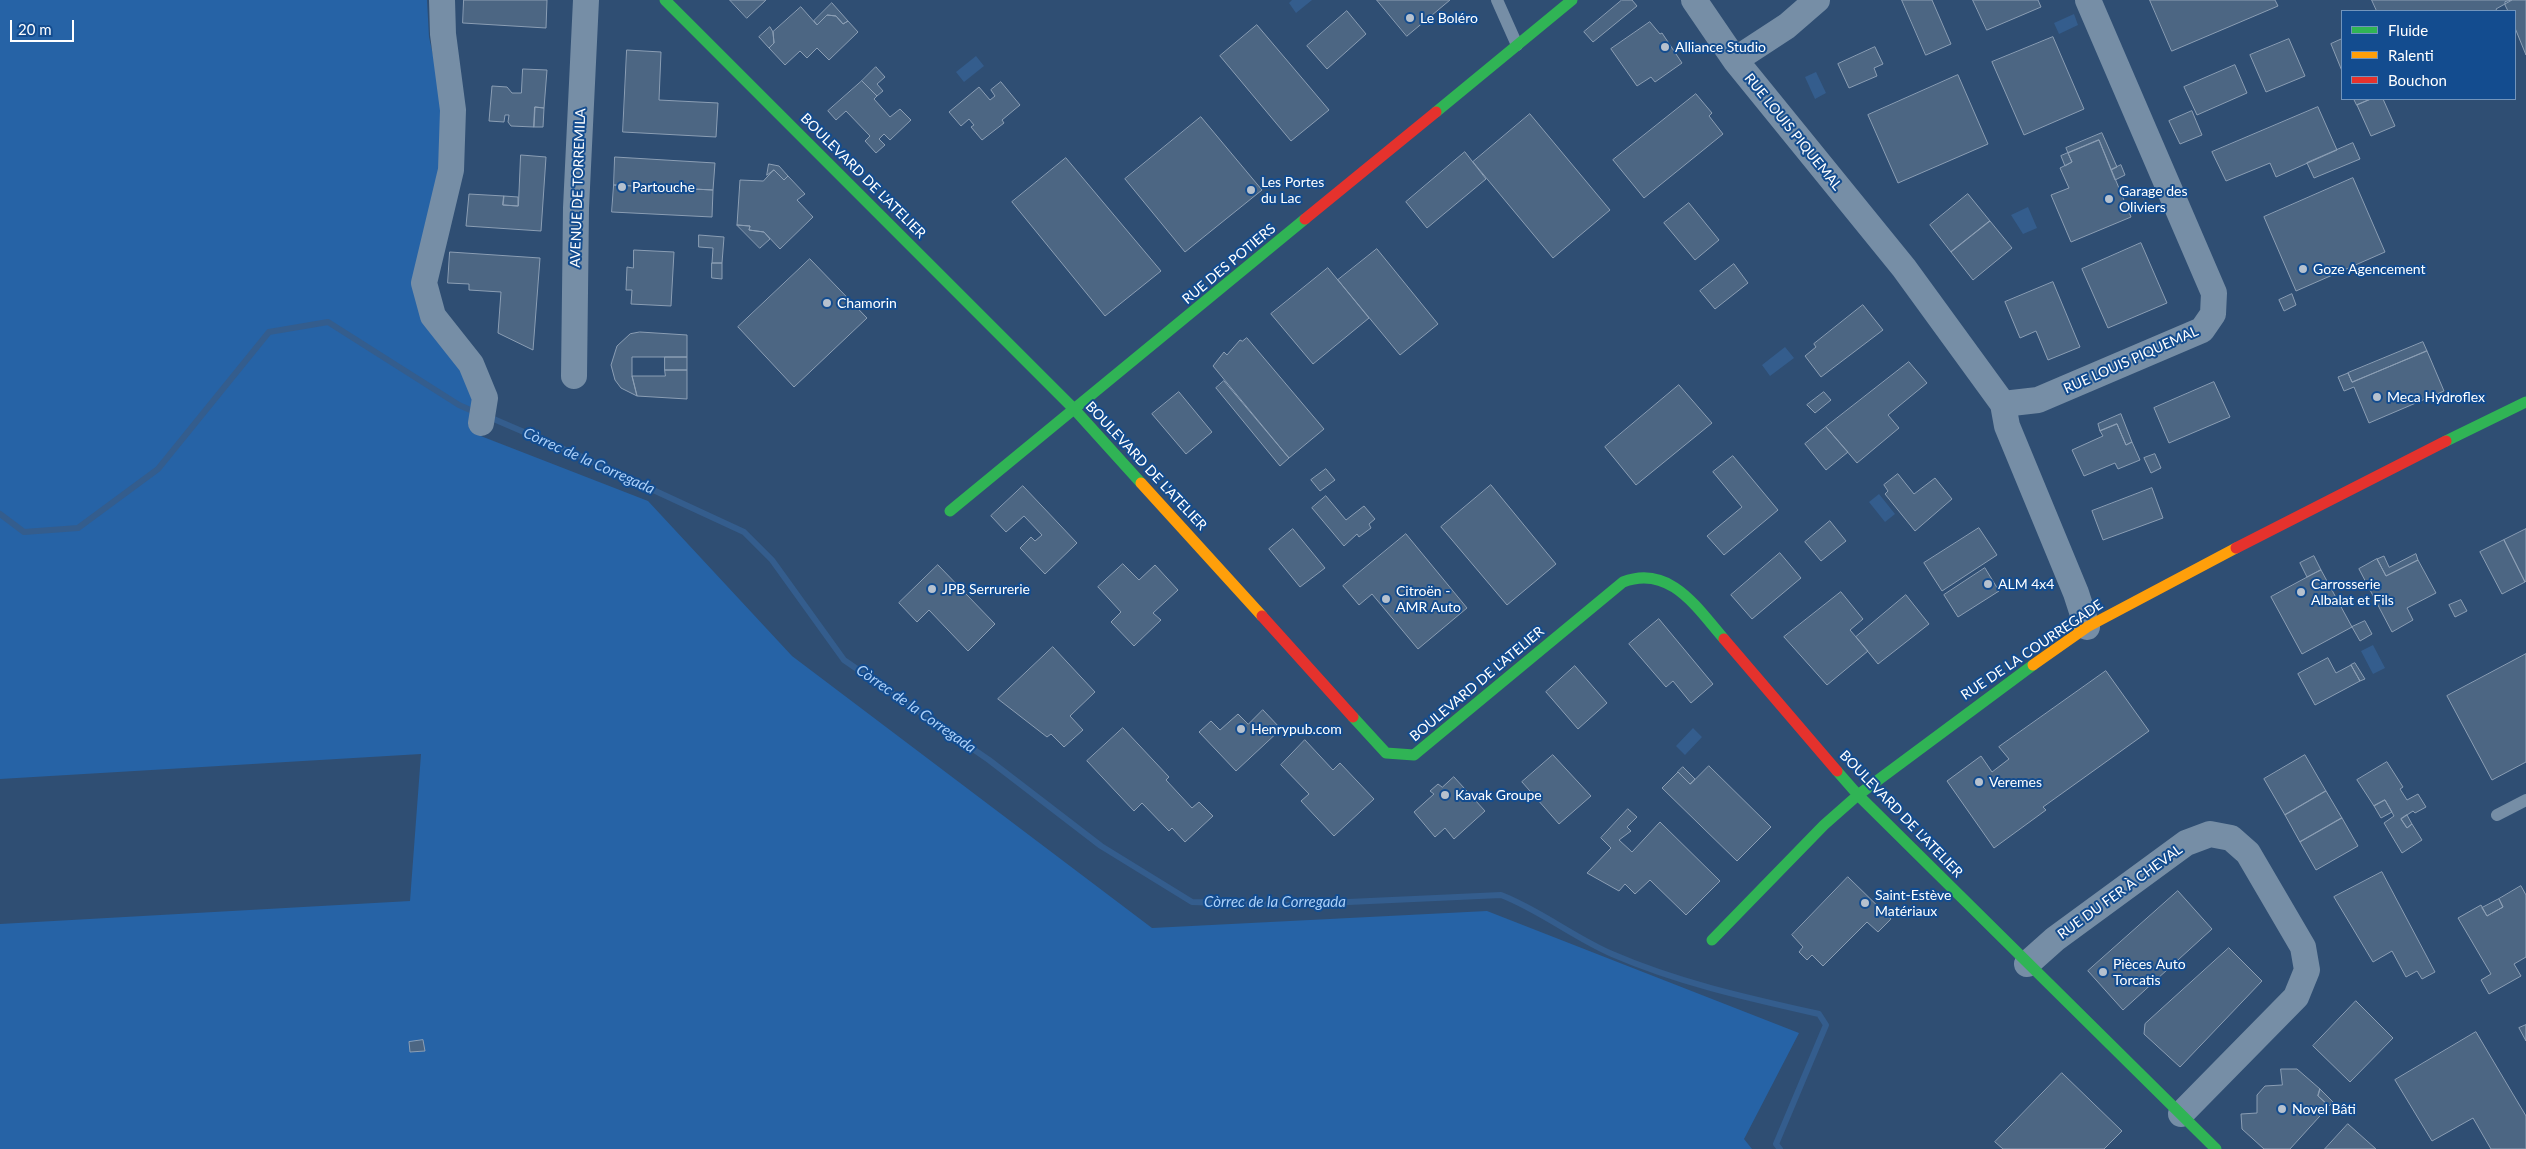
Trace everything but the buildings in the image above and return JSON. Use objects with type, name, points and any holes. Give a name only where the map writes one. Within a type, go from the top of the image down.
[{"type":"street","points":[[442,0],[443,34],[453,110],[451,170],[424,284],[433,316],[471,364],[485,398],[483,414]]},
{"type":"street","name":"AVENUE DE TORREMILA","points":[[574,376],[576,208],[586,0]]},
{"type":"street","name":"BOULEVARD DE L'ATELIER","points":[[665,0],[1075,410],[1386,753],[1414,755],[1623,582],[1640,574],[1659,579],[1686,595],[1858,795],[2216,1149]]},
{"type":"street","name":"RUE DES POTIERS","points":[[950,511],[1572,0]]},
{"type":"street","points":[[1694,0],[1735,60]]},
{"type":"street","name":"RUE LOUIS PIQUEMAL","points":[[1817,0],[1787,26],[1735,60],[1904,268],[2003,404],[2007,426],[2076,593],[2087,628]]},
{"type":"street","name":"RUE LOUIS PIQUEMAL","points":[[2003,404],[2038,400],[2202,330],[2213,314],[2214,293],[2088,0]]},
{"type":"street","name":"RUE DE LA COURREGADE","points":[[1712,940],[1824,825],[1858,795],[1980,703],[2087,628],[2135,600],[2424,451],[2526,402]]},
{"type":"street","name":"RUE DU FER À CHEVAL","points":[[2027,964],[2055,939],[2186,843],[2210,834],[2231,838],[2248,853],[2303,947],[2307,970],[2296,997],[2180,1114]]},
{"type":"lane","points":[[1497,0],[1517,45]]},
{"type":"lane","points":[[2497,815],[2526,800]]},
{"type":"shaded area","points":[[0,0],[427,0],[429,37],[447,118],[443,162],[418,262],[461,370],[476,398],[473,433],[648,501],[792,656],[1152,928],[1487,911],[1799,1033],[1744,1139],[1752,1149],[0,1149],[0,924],[410,901],[421,754],[0,779]]},
{"type":"shaded area","points":[[1292,0],[1312,0],[1296,13],[1289,3]]},
{"type":"shaded area","points":[[2074,14],[2078,25],[2059,34],[2054,23]]},
{"type":"shaded area","points":[[976,56],[984,66],[964,82],[956,72]]},
{"type":"shaded area","points":[[1816,72],[1826,93],[1815,99],[1805,77]]},
{"type":"shaded area","points":[[2028,207],[2037,228],[2023,234],[2011,215]]},
{"type":"shaded area","points":[[1785,347],[1794,358],[1770,376],[1762,365]]},
{"type":"shaded area","points":[[1879,494],[1895,514],[1885,522],[1869,502]]},
{"type":"shaded area","points":[[2373,645],[2385,668],[2373,674],[2361,651]]},
{"type":"shaded area","points":[[1693,728],[1702,737],[1685,755],[1676,746]]},
{"type":"waterway","name":"Còrrec de la Corregada","points":[[0,514],[24,532],[78,528],[158,469],[269,332],[328,322],[459,405],[477,413]]},
{"type":"waterway","name":"Còrrec de la Corregada","points":[[489,417],[582,457],[744,532],[772,560],[844,660],[989,760],[1101,846],[1192,902],[1283,905],[1501,895],[1529,908],[1584,940],[1637,964],[1688,982],[1819,1014],[1826,1025],[1776,1144],[1780,1149]]},
{"type":"traffic: fast","points":[[665,0],[1075,410],[1141,483]]},
{"type":"traffic: fast","points":[[1436,112],[1572,0]]},
{"type":"traffic: fast","points":[[950,511],[1305,219]]},
{"type":"traffic: fast","points":[[2446,441],[2526,402]]},
{"type":"traffic: fast","points":[[1353,717],[1386,753],[1414,755],[1623,582],[1640,578],[1655,579],[1681,592],[1724,639]]},
{"type":"traffic: fast","points":[[1712,940],[1824,825],[1858,795],[2033,665]]},
{"type":"traffic: fast","points":[[1837,771],[1858,795],[2216,1149]]},
{"type":"traffic: slow","points":[[1141,483],[1262,616]]},
{"type":"traffic: slow","points":[[2033,665],[2087,627],[2236,548]]},
{"type":"traffic: jam","points":[[1305,219],[1436,112]]},
{"type":"traffic: jam","points":[[2236,548],[2446,441]]},
{"type":"traffic: jam","points":[[1262,616],[1353,717]]},
{"type":"traffic: jam","points":[[1724,639],[1837,771]]},
{"type":"place","name":"Le Boléro","points":[[1410,18]]},
{"type":"place","name":"Alliance Studio","points":[[1665,47]]},
{"type":"place","name":"Partouche","points":[[622,187]]},
{"type":"place","name":"Les Portes du Lac","points":[[1251,190]]},
{"type":"place","name":"Garage des Oliviers","points":[[2109,199]]},
{"type":"place","name":"Goze Agencement","points":[[2303,269]]},
{"type":"place","name":"Chamorin","points":[[827,303]]},
{"type":"place","name":"Meca Hydroflex","points":[[2377,397]]},
{"type":"place","name":"ALM 4x4","points":[[1988,584]]},
{"type":"place","name":"JPB Serrurerie","points":[[932,589]]},
{"type":"place","name":"Carrosserie Albalat et Fils","points":[[2301,592]]},
{"type":"place","name":"Citroën - AMR Auto","points":[[1386,599]]},
{"type":"place","name":"Henrypub.com","points":[[1241,729]]},
{"type":"place","name":"Veremes","points":[[1979,782]]},
{"type":"place","name":"Kavak Groupe","points":[[1445,795]]},
{"type":"place","name":"Saint-Estève Matériaux","points":[[1865,903]]},
{"type":"place","name":"Pièces Auto Torcatis","points":[[2103,972]]},
{"type":"place","name":"Novel Bâti","points":[[2282,1109]]}]
